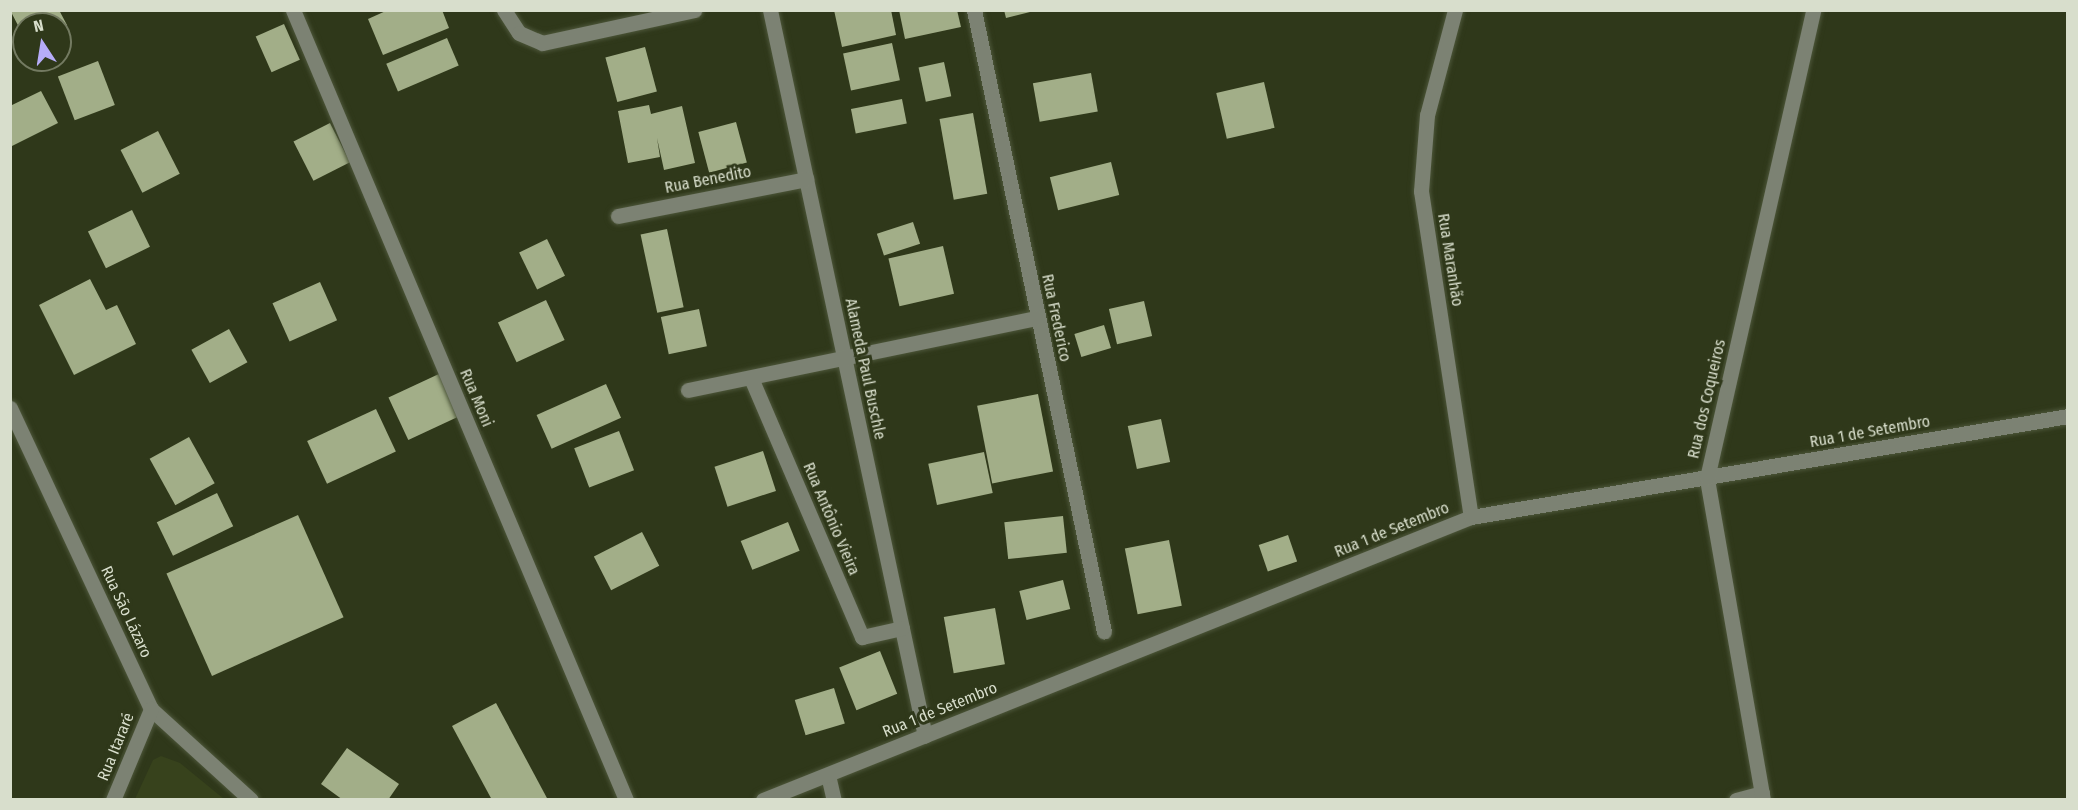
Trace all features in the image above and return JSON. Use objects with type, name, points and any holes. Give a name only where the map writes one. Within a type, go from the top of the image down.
[{"type":"street","name":"Rua Moni","points":[[293,10],[626,800]]},
{"type":"street","points":[[504,10],[519,33],[542,44],[694,10]]},
{"type":"street","name":"Alameda Paul Buschle","points":[[770,10],[925,736]]},
{"type":"street","name":"Rua Frederico","points":[[974,10],[1104,632]]},
{"type":"street","name":"Rua Maranhão","points":[[1455,10],[1427,115],[1421,191],[1471,517]]},
{"type":"street","name":"Rua dos Coqueiros","points":[[1763,796],[1707,478],[1813,10]]},
{"type":"street","name":"Rua Benedito","points":[[618,216],[806,179]]},
{"type":"street","points":[[688,390],[845,361],[1037,318]]},
{"type":"street","name":"Rua Antônio Vieira","points":[[751,378],[862,637],[902,628]]},
{"type":"street","name":"Rua São Lázaro","points":[[10,408],[151,709],[251,800]]},
{"type":"street","name":"Rua 1 de Setembro","points":[[763,800],[1471,517],[2067,416]]},
{"type":"street","name":"Rua Itararé","points":[[114,800],[151,709]]},
{"type":"street","points":[[828,775],[834,800]]},
{"type":"street","points":[[1736,800],[1763,796]]},
{"type":"shaded area","points":[[161,756],[180,763],[224,799],[135,799],[153,760]]},
{"type":"building","points":[[10,10],[59,10],[60,12],[12,12],[12,14]]},
{"type":"building","points":[[388,10],[442,10],[449,28],[383,55],[368,19]]},
{"type":"building","points":[[834,10],[891,10],[896,35],[842,47]]},
{"type":"building","points":[[899,10],[957,10],[961,27],[905,39]]},
{"type":"building","points":[[1004,10],[1034,10],[1034,11],[1006,18]]},
{"type":"building","points":[[284,24],[300,60],[272,72],[256,37]]},
{"type":"building","points":[[447,38],[459,66],[398,91],[386,64]]},
{"type":"building","points":[[892,43],[900,80],[851,91],[843,53]]},
{"type":"building","points":[[645,47],[657,91],[617,102],[605,58]]},
{"type":"building","points":[[98,61],[115,105],[75,120],[58,76]]},
{"type":"building","points":[[944,62],[951,96],[926,102],[919,67]]},
{"type":"building","points":[[1091,73],[1098,111],[1040,122],[1033,83]]},
{"type":"building","points":[[1264,82],[1275,128],[1227,139],[1216,93]]},
{"type":"building","points":[[41,91],[58,123],[10,147],[10,106]]},
{"type":"building","points":[[902,99],[907,124],[856,133],[851,109]]},
{"type":"building","points":[[649,105],[651,114],[682,106],[695,163],[664,170],[657,138],[660,157],[628,163],[618,111]]},
{"type":"building","points":[[973,113],[987,194],[954,200],[940,119]]},
{"type":"building","points":[[736,122],[747,163],[709,173],[698,132]]},
{"type":"building","points":[[330,123],[350,162],[313,181],[293,142]]},
{"type":"building","points":[[158,131],[180,174],[142,193],[121,150]]},
{"type":"building","points":[[1111,162],[1119,195],[1058,210],[1050,177]]},
{"type":"building","points":[[132,210],[150,247],[106,268],[88,231]]},
{"type":"building","points":[[913,222],[920,244],[884,256],[877,234]]},
{"type":"building","points":[[667,229],[684,307],[657,313],[641,235]]},
{"type":"building","points":[[547,239],[565,276],[537,289],[519,253]]},
{"type":"building","points":[[943,246],[954,294],[899,306],[888,259]]},
{"type":"building","points":[[90,279],[106,310],[117,305],[136,344],[74,375],[39,305]]},
{"type":"building","points":[[320,282],[337,320],[290,342],[272,303]]},
{"type":"building","points":[[546,300],[565,340],[517,362],[498,322]]},
{"type":"building","points":[[1144,301],[1152,336],[1117,344],[1109,309]]},
{"type":"building","points":[[699,309],[707,346],[669,354],[661,317]]},
{"type":"building","points":[[1104,325],[1111,348],[1081,357],[1074,334]]},
{"type":"building","points":[[229,329],[247,362],[210,383],[191,350]]},
{"type":"building","points":[[441,373],[461,416],[408,440],[388,398]]},
{"type":"building","points":[[606,384],[621,418],[552,449],[537,415]]},
{"type":"building","points":[[1038,394],[1053,472],[992,483],[977,406]]},
{"type":"building","points":[[376,409],[396,452],[327,484],[307,441]]},
{"type":"building","points":[[1161,419],[1170,462],[1137,469],[1128,426]]},
{"type":"building","points":[[619,431],[634,470],[589,487],[574,448]]},
{"type":"building","points":[[189,437],[215,483],[175,505],[150,459]]},
{"type":"building","points":[[763,451],[776,491],[727,507],[714,467]]},
{"type":"building","points":[[984,452],[993,493],[937,505],[928,464]]},
{"type":"building","points":[[217,493],[233,526],[173,556],[157,522]]},
{"type":"building","points":[[298,515],[344,617],[212,676],[166,574]]},
{"type":"building","points":[[1063,516],[1067,553],[1008,559],[1004,522]]},
{"type":"building","points":[[788,522],[800,551],[752,570],[741,541]]},
{"type":"building","points":[[642,532],[659,566],[611,590],[594,557]]},
{"type":"building","points":[[1288,535],[1297,561],[1268,572],[1259,545]]},
{"type":"building","points":[[1169,540],[1182,606],[1138,614],[1125,549]]},
{"type":"building","points":[[1063,580],[1070,609],[1027,620],[1019,591]]},
{"type":"building","points":[[995,608],[1005,664],[954,673],[944,617]]},
{"type":"building","points":[[880,651],[897,694],[856,710],[839,667]]},
{"type":"building","points":[[834,688],[845,723],[806,735],[795,700]]},
{"type":"building","points":[[496,703],[548,800],[492,800],[452,726]]},
{"type":"building","points":[[347,748],[399,784],[388,800],[343,800],[321,784]]}]
